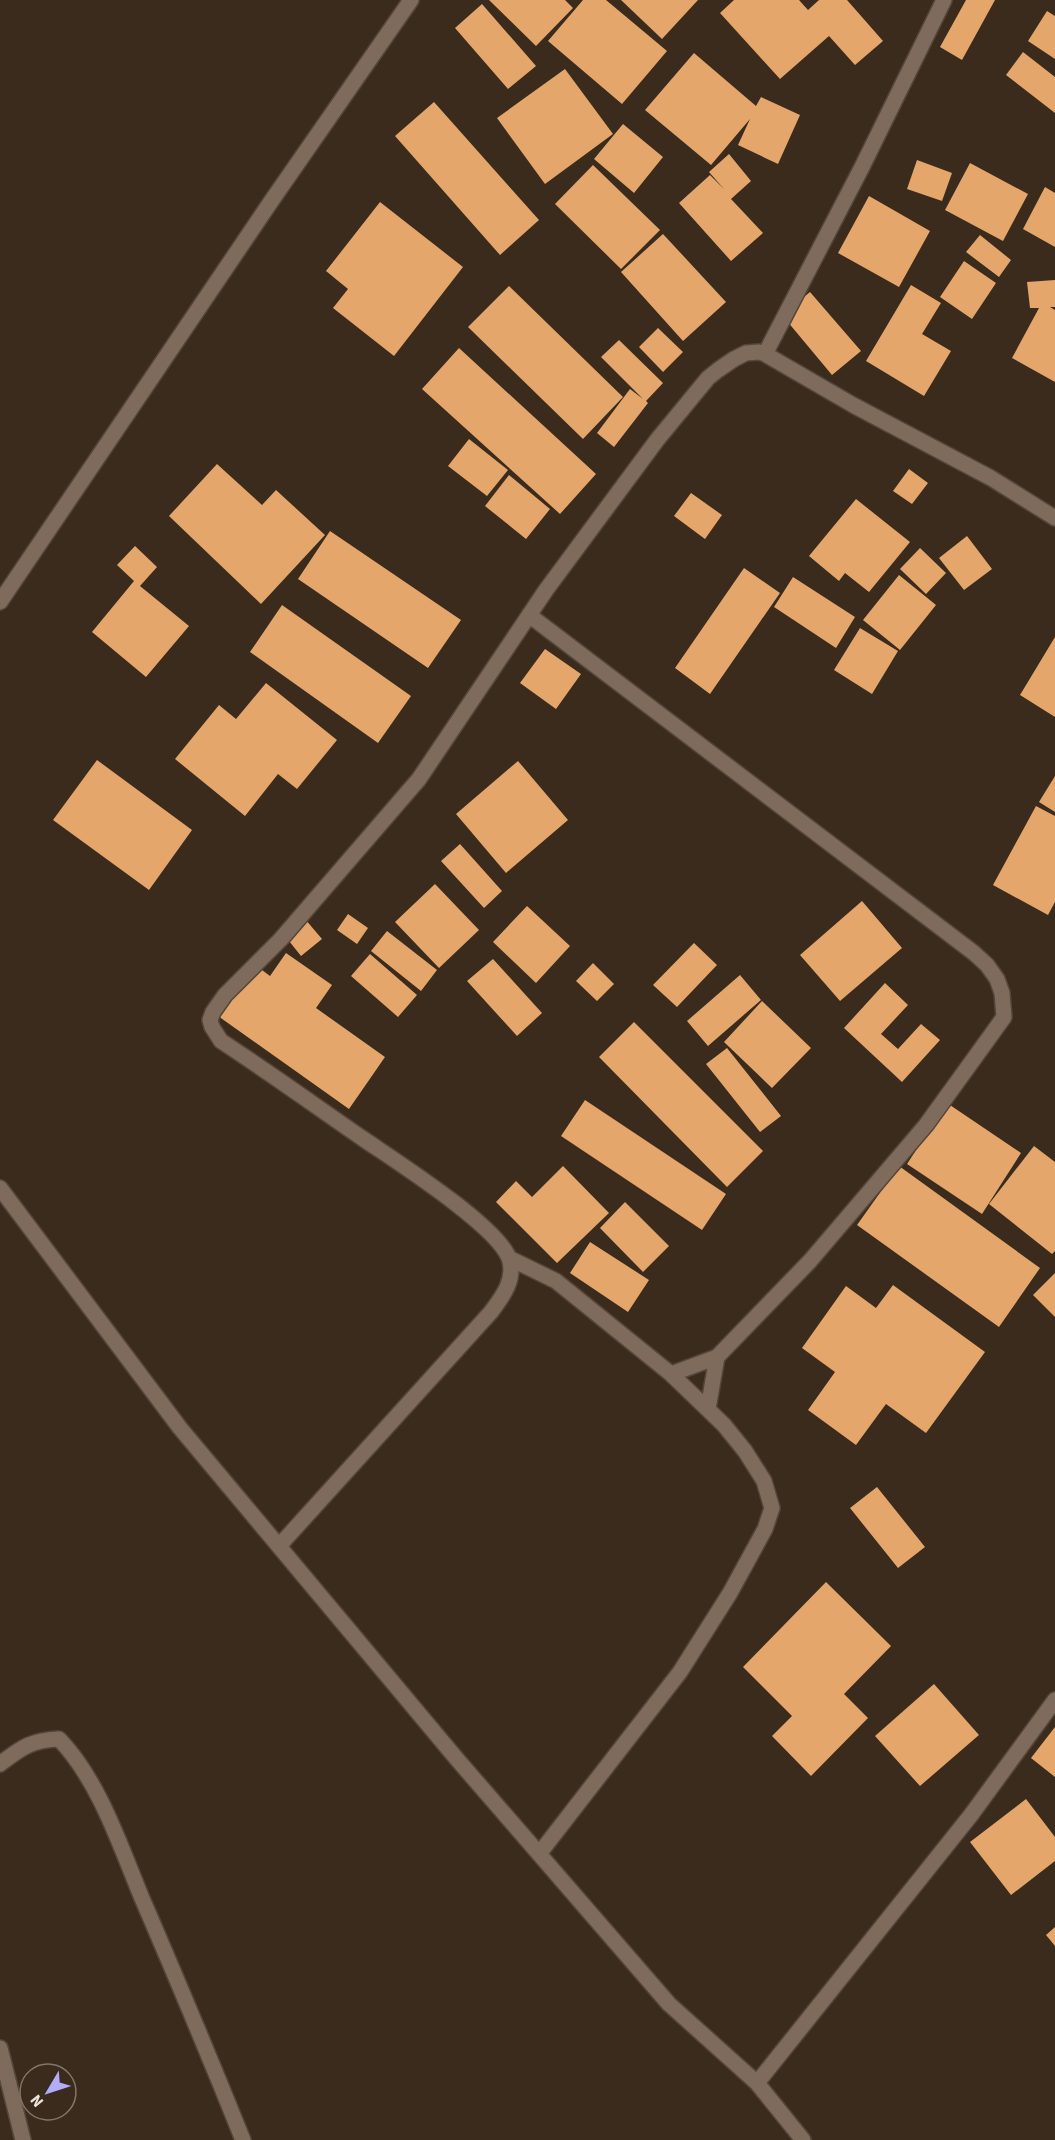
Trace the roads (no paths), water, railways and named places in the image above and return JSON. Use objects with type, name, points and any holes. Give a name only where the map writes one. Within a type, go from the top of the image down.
[{"type":"street","points":[[0,603],[270,203],[411,0]]},
{"type":"street","points":[[765,354],[862,167],[944,0]]},
{"type":"street","points":[[279,1546],[491,1312],[505,1292],[512,1275],[508,1258],[493,1235],[440,1192],[221,1041],[210,1020],[225,995],[281,939],[419,779],[529,615],[657,440],[708,378],[734,359],[746,353],[765,354],[854,405],[991,478],[1055,518]]},
{"type":"street","points":[[529,615],[974,952],[997,979],[1002,993],[1004,1017],[926,1125],[810,1262],[717,1357],[671,1374]]},
{"type":"street","points":[[0,1188],[180,1428],[456,1758],[669,2004],[757,2083],[803,2140]]},
{"type":"street","points":[[508,1258],[556,1281],[671,1374],[708,1409],[745,1451],[764,1481],[772,1508],[765,1529],[730,1593],[680,1672],[539,1854]]},
{"type":"street","points":[[708,1409],[717,1357]]},
{"type":"street","points":[[757,2083],[971,1815],[1055,1700]]},
{"type":"street","points":[[0,1764],[19,1750],[40,1740],[59,1739],[81,1768],[118,1841],[243,2140]]},
{"type":"street","points":[[0,2048],[16,2120],[23,2140]]}]
